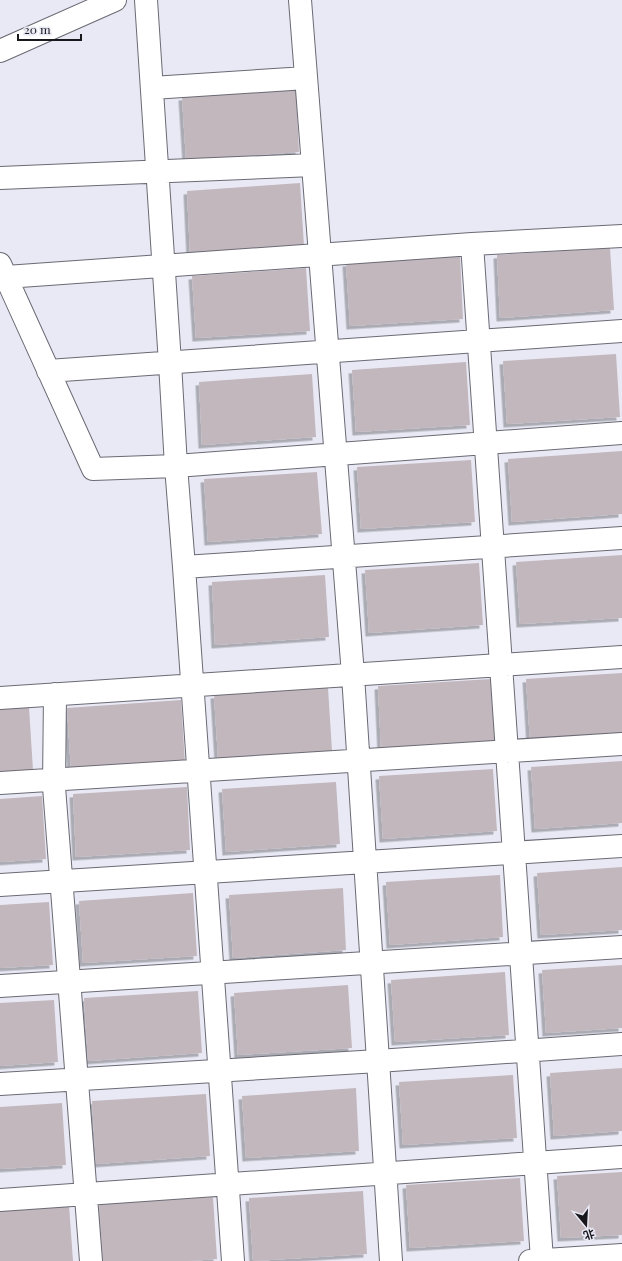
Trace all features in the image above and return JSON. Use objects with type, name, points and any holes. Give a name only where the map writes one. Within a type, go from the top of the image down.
[{"type":"street","points":[[0,51],[115,0]]},
{"type":"street","points":[[146,0],[176,466],[233,1261]]},
{"type":"street","points":[[300,0],[352,675],[391,1261]]},
{"type":"street","points":[[152,88],[306,78]]},
{"type":"street","points":[[0,178],[313,165]]},
{"type":"street","points":[[622,236],[472,244],[164,266],[3,271],[93,469],[176,466],[622,433]]},
{"type":"street","points":[[472,244],[536,1162],[536,1261],[622,1255]]},
{"type":"street","points":[[48,371],[622,331]]},
{"type":"street","points":[[184,567],[622,538]]},
{"type":"street","points":[[0,698],[622,657]]},
{"type":"street","points":[[55,694],[54,780],[91,1261]]},
{"type":"street","points":[[0,783],[622,744]]},
{"type":"street","points":[[0,885],[622,846]]},
{"type":"street","points":[[0,986],[622,947]]},
{"type":"street","points":[[0,1084],[378,1061],[622,1044]]},
{"type":"street","points":[[0,1200],[622,1157]]},
{"type":"building","points":[[296,90],[299,152],[186,160],[182,97]]},
{"type":"building","points":[[300,183],[304,246],[190,254],[187,191]]},
{"type":"building","points":[[610,248],[614,310],[500,318],[497,255]]},
{"type":"building","points":[[460,256],[463,319],[350,326],[346,263]]},
{"type":"building","points":[[306,268],[310,331],[196,338],[192,276]]},
{"type":"building","points":[[616,354],[620,417],[507,424],[503,361]]},
{"type":"building","points":[[466,362],[470,425],[356,432],[352,370]]},
{"type":"building","points":[[312,374],[316,437],[202,445],[199,382]]},
{"type":"building","points":[[622,451],[622,514],[512,522],[508,459]]},
{"type":"building","points":[[471,460],[475,522],[361,529],[357,467]]},
{"type":"building","points":[[317,472],[322,534],[208,542],[204,479]]},
{"type":"building","points":[[622,555],[622,618],[520,624],[516,562]]},
{"type":"building","points":[[479,563],[483,625],[369,633],[365,570]]},
{"type":"building","points":[[325,575],[329,637],[215,645],[212,582]]},
{"type":"building","points":[[622,673],[622,736],[530,742],[526,679]]},
{"type":"building","points":[[491,679],[495,741],[381,749],[378,686]]},
{"type":"building","points":[[328,688],[332,751],[218,758],[214,695]]},
{"type":"building","points":[[181,700],[185,763],[71,770],[67,708]]},
{"type":"building","points":[[29,707],[33,770],[0,772],[0,709]]},
{"type":"building","points":[[622,761],[622,823],[535,829],[531,767]]},
{"type":"building","points":[[493,769],[497,831],[383,839],[379,776]]},
{"type":"building","points":[[336,782],[340,844],[226,852],[222,789]]},
{"type":"building","points":[[187,787],[190,850],[76,857],[73,794]]},
{"type":"building","points":[[42,796],[46,859],[0,862],[0,799]]},
{"type":"building","points":[[622,867],[622,930],[541,935],[537,873]]},
{"type":"building","points":[[500,875],[503,937],[390,945],[386,882]]},
{"type":"building","points":[[343,888],[346,950],[233,958],[229,895]]},
{"type":"building","points":[[193,893],[197,956],[83,963],[79,901]]},
{"type":"building","points":[[49,902],[53,965],[0,968],[0,905]]},
{"type":"building","points":[[622,965],[622,1028],[546,1033],[542,970]]},
{"type":"building","points":[[505,972],[509,1035],[395,1042],[391,980]]},
{"type":"building","points":[[348,985],[352,1048],[238,1055],[234,993]]},
{"type":"building","points":[[198,991],[202,1053],[88,1061],[84,998]]},
{"type":"building","points":[[54,1000],[58,1062],[0,1066],[0,1003]]},
{"type":"building","points":[[622,1068],[622,1131],[554,1136],[550,1073]]},
{"type":"building","points":[[513,1075],[517,1138],[403,1145],[399,1082]]},
{"type":"building","points":[[356,1088],[359,1151],[246,1158],[242,1096]]},
{"type":"building","points":[[206,1094],[210,1156],[96,1164],[92,1101]]},
{"type":"building","points":[[62,1103],[66,1165],[0,1169],[0,1107]]},
{"type":"building","points":[[622,1172],[622,1235],[561,1238],[557,1176]]},
{"type":"building","points":[[520,1178],[524,1241],[410,1248],[406,1185]]},
{"type":"building","points":[[363,1191],[367,1254],[253,1261],[249,1198]]},
{"type":"building","points":[[213,1197],[217,1259],[189,1261],[103,1261],[99,1204]]},
{"type":"building","points":[[69,1205],[73,1261],[0,1261],[0,1210]]}]
